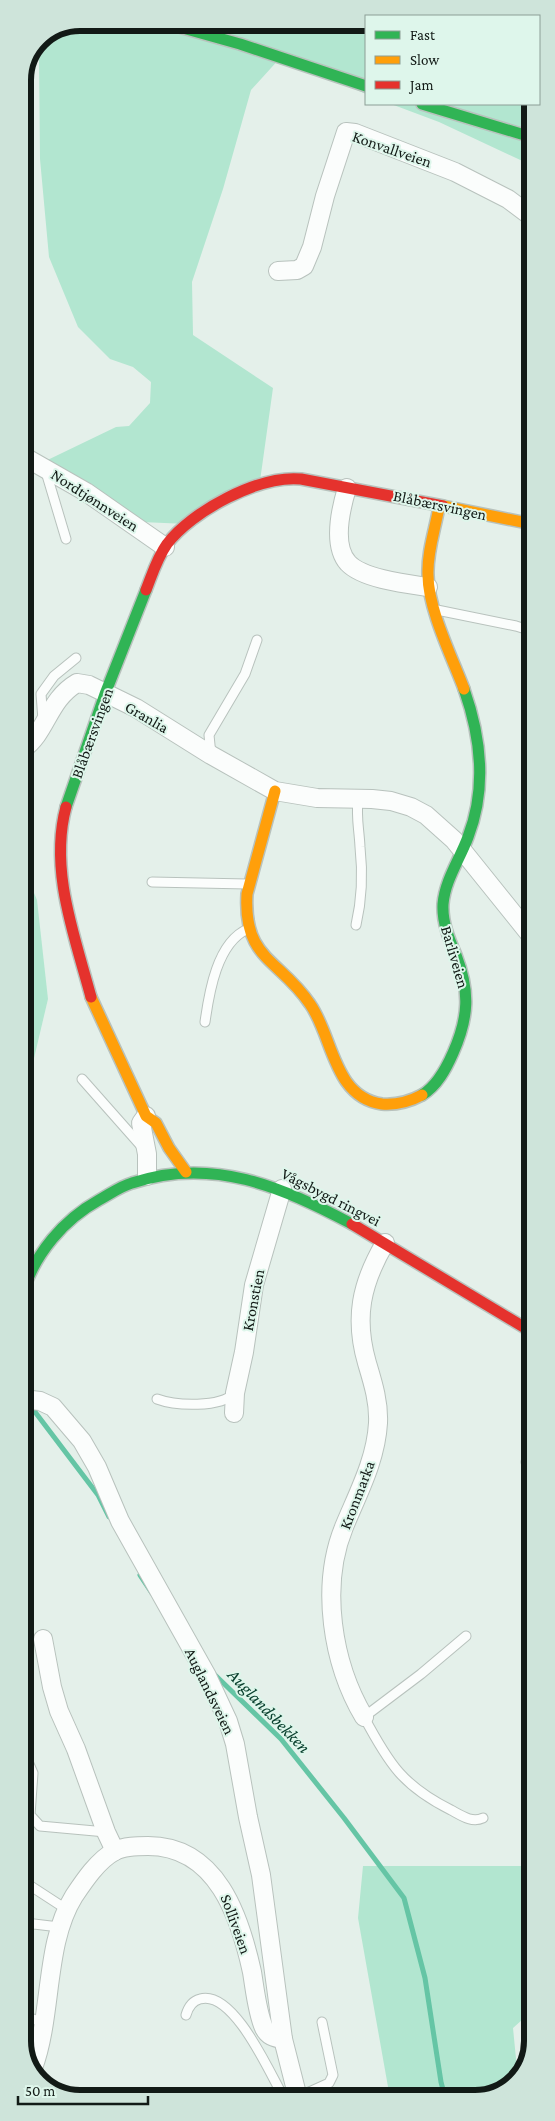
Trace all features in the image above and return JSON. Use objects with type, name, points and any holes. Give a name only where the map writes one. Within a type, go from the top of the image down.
[{"type":"street","points":[[194,31],[240,44],[365,86]]},
{"type":"street","points":[[425,105],[524,136]]},
{"type":"street","name":"Konvallveien","points":[[278,271],[297,270],[304,266],[312,247],[325,196],[346,132],[355,133],[455,172],[508,199],[524,211]]},
{"type":"street","name":"Nordtjønnveien","points":[[31,460],[86,492],[165,547]]},
{"type":"street","name":"Blåbærsvingen","points":[[186,1172],[169,1148],[156,1123],[146,1116],[91,998],[70,923],[61,873],[61,842],[66,808],[135,616],[165,547],[186,524],[205,511],[260,484],[277,479],[294,478],[385,494],[439,507],[524,523]]},
{"type":"street","points":[[347,488],[339,533],[344,557],[354,568],[364,572],[428,588]]},
{"type":"street","name":"Barliveien","points":[[275,791],[250,884],[246,912],[248,929],[256,944],[312,1006],[339,1071],[359,1096],[370,1102],[385,1104],[404,1104],[420,1099],[431,1089],[448,1061],[460,1035],[467,1001],[463,980],[443,913],[444,897],[470,835],[480,776],[477,726],[428,588],[430,550],[438,523],[439,507]]},
{"type":"street","name":"Granlia","points":[[31,742],[62,694],[77,683],[89,685],[136,708],[211,755],[275,791],[318,798],[391,801],[411,807],[433,821],[463,850],[524,924]]},
{"type":"street","name":"Blåbærsvingen","points":[[146,1116],[141,1123],[147,1154],[147,1176]]},
{"type":"street","name":"Vågsbygd ringvei","points":[[31,1271],[58,1232],[101,1197],[147,1176],[166,1172],[240,1176],[282,1189],[314,1203],[385,1243],[524,1327]]},
{"type":"street","name":"Kronstien","points":[[234,1413],[235,1393],[244,1352],[254,1285],[282,1189]]},
{"type":"street","name":"Kronmarka","points":[[364,1717],[355,1701],[338,1647],[332,1610],[332,1581],[337,1547],[369,1469],[378,1424],[378,1407],[361,1340],[360,1318],[362,1299],[368,1279],[385,1243]]},
{"type":"street","name":"Auglandsveien","points":[[31,1400],[40,1401],[53,1407],[82,1441],[97,1467],[120,1521],[207,1676],[228,1721],[235,1744],[261,1875],[282,2039],[296,2090]]},
{"type":"street","points":[[36,2060],[45,2023],[59,1927],[66,1909],[92,1872],[115,1851],[106,1832],[76,1749],[59,1711],[42,1639]]},
{"type":"street","name":"Solliveien","points":[[115,1851],[136,1846],[155,1846],[175,1850],[189,1857],[218,1880],[228,1897],[237,1920],[250,1964],[264,2028],[271,2037],[282,2039]]},
{"type":"lane","points":[[45,467],[66,539]]},
{"type":"lane","points":[[435,609],[524,630]]},
{"type":"lane","points":[[211,755],[209,735],[245,674],[257,640]]},
{"type":"lane","points":[[43,722],[40,694],[54,676],[76,658]]},
{"type":"lane","points":[[356,925],[362,889],[360,846],[356,820],[358,799]]},
{"type":"lane","points":[[152,882],[250,884]]},
{"type":"lane","points":[[205,1022],[209,994],[218,966],[234,939],[248,929]]},
{"type":"lane","points":[[82,1079],[147,1154]]},
{"type":"lane","points":[[157,1399],[171,1403],[207,1404],[227,1399],[235,1393]]},
{"type":"lane","points":[[364,1717],[421,1674],[466,1636]]},
{"type":"lane","name":"Kronmarka","points":[[364,1717],[393,1765],[416,1790],[430,1800],[469,1819],[478,1821],[483,1818]]},
{"type":"lane","points":[[31,1768],[33,1773],[31,1801]]},
{"type":"lane","points":[[31,1816],[40,1826],[106,1832]]},
{"type":"lane","points":[[31,1886],[66,1909]]},
{"type":"lane","points":[[31,1924],[59,1927]]},
{"type":"lane","points":[[186,2015],[187,2009],[200,1999],[212,1999],[223,2005],[250,2036],[280,2090]]},
{"type":"lane","points":[[31,2018],[45,2023]]},
{"type":"lane","name":"Auglandsveien","points":[[315,2090],[329,2083],[333,2075],[322,2022]]},
{"type":"green space","points":[[80,31],[358,31],[365,34],[365,94],[281,57],[251,90],[223,189],[192,282],[193,335],[273,388],[260,481],[187,524],[119,521],[33,467],[116,427],[129,426],[150,403],[151,382],[133,367],[110,359],[78,327],[49,257],[40,159],[39,58],[53,40],[71,32]]},
{"type":"green space","points":[[394,105],[524,105],[524,162],[439,122]]},
{"type":"green space","points":[[31,886],[37,900],[48,999],[31,1071]]},
{"type":"green space","points":[[363,1866],[524,1866],[524,2018],[513,2028],[517,2066],[507,2078],[484,2089],[389,2090],[358,1918]]},
{"type":"waterway","name":"Auglandsbekken","points":[[31,1407],[98,1495],[109,1517]]},
{"type":"waterway","name":"Auglandsbekken","points":[[140,1575],[152,1593]]},
{"type":"waterway","name":"Auglandsbekken","points":[[213,1673],[281,1739],[404,1898],[425,1978],[443,2090]]},
{"type":"traffic: fast","points":[[194,31],[240,44],[365,86]]},
{"type":"traffic: fast","points":[[425,105],[524,135]]},
{"type":"traffic: fast","points":[[66,807],[105,694],[146,590]]},
{"type":"traffic: fast","points":[[422,1095],[441,1077],[453,1053],[465,1016],[464,980],[446,930],[443,911],[444,895],[447,886],[474,819],[480,781],[478,744],[464,689]]},
{"type":"traffic: fast","points":[[31,1273],[52,1239],[86,1208],[124,1186],[162,1175],[218,1174],[246,1180],[299,1198],[352,1224]]},
{"type":"traffic: slow","points":[[443,506],[524,522]]},
{"type":"traffic: slow","points":[[439,507],[429,558],[429,588],[436,618],[464,689]]},
{"type":"traffic: slow","points":[[275,791],[247,894],[247,916],[251,933],[257,946],[299,989],[310,1004],[318,1017],[336,1063],[353,1090],[366,1099],[382,1104],[412,1100],[422,1095]]},
{"type":"traffic: slow","points":[[91,997],[146,1116],[156,1123],[169,1148],[186,1172]]},
{"type":"traffic: jam","points":[[146,590],[160,555],[178,532],[209,508],[247,489],[266,483],[284,479],[301,479],[443,506]]},
{"type":"traffic: jam","points":[[66,807],[60,855],[62,879],[66,903],[91,997]]},
{"type":"traffic: jam","points":[[352,1224],[524,1327]]}]
